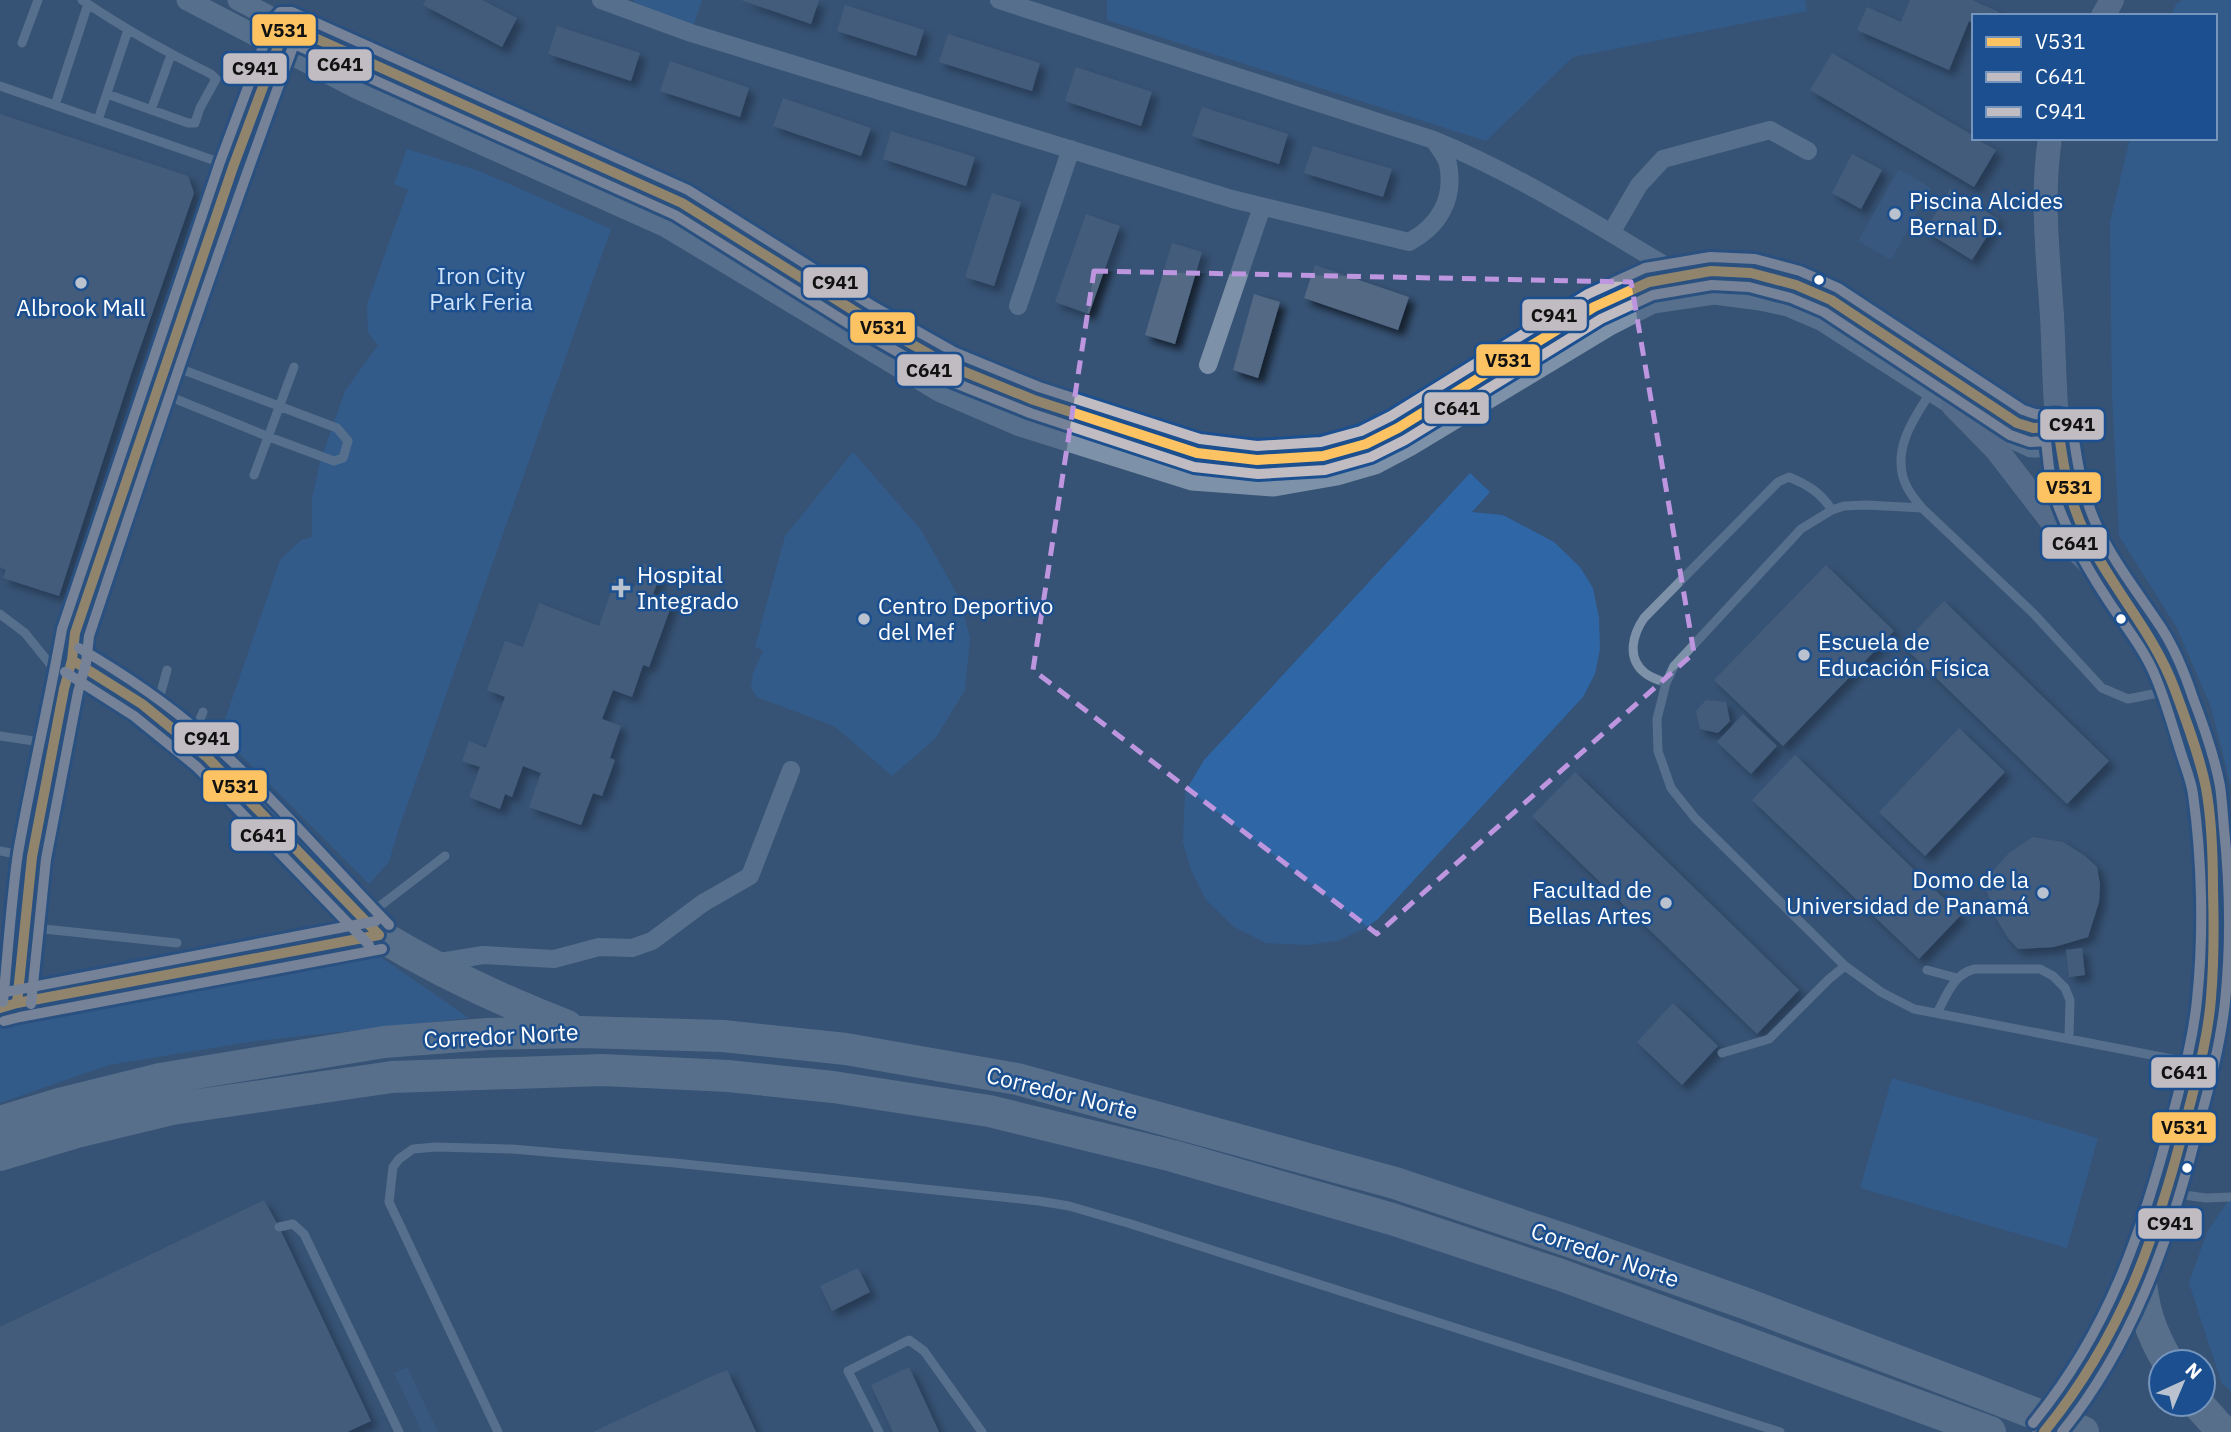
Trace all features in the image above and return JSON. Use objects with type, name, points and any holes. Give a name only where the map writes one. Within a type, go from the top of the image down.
[{"type":"highway","points":[[371,927],[427,964],[487,994],[581,1032]]},
{"type":"highway","name":"Corredor Norte","points":[[0,1122],[160,1079],[384,1042],[488,1034],[581,1032],[723,1036],[846,1049],[1017,1079],[1407,1187],[1734,1299],[2083,1432]]},
{"type":"highway","name":"Corredor Norte","points":[[0,1155],[77,1132],[172,1109],[392,1077],[603,1070],[728,1076],[833,1087],[989,1111],[1173,1156],[1392,1219],[1561,1275],[1990,1432]]},
{"type":"highway","points":[[2140,1271],[2144,1309],[2161,1348]]},
{"type":"highway","points":[[2211,1418],[2224,1432]]},
{"type":"main road","points":[[2044,1432],[2066,1405],[2117,1322],[2140,1271],[2167,1193],[2200,1064],[2211,1001],[2214,928],[2213,859],[2206,788],[2175,690],[2151,638],[2117,589],[2079,521],[2067,488],[2059,437],[2045,209],[2050,140]]},
{"type":"main road","points":[[1952,405],[1996,449],[2067,541],[2117,589]]},
{"type":"street","points":[[187,0],[358,89],[666,227],[939,391],[1020,426],[1192,480],[1275,486],[1338,475],[1375,464],[1653,303],[1714,294],[1788,306],[1821,320],[1952,405],[2031,447],[2059,437]]},
{"type":"street","points":[[238,0],[682,203],[864,317],[950,366],[1034,400],[1197,453],[1257,460],[1323,456],[1366,444],[1398,428],[1594,307],[1649,282],[1712,271],[1751,273],[1796,285],[1831,299],[2017,423],[2059,437]]},
{"type":"street","points":[[601,0],[691,33],[1231,199],[1409,242],[1424,234],[1443,213],[1449,189],[1448,162],[1434,140]]},
{"type":"street","points":[[999,0],[1434,140],[1479,159],[1556,201],[1683,276]]},
{"type":"street","points":[[64,689],[72,660],[75,633],[165,363],[286,24]]},
{"type":"street","points":[[1611,233],[1639,185],[1662,159],[1770,130],[1808,151]]},
{"type":"street","points":[[1018,306],[1070,149]]},
{"type":"street","points":[[1208,365],[1262,206]]},
{"type":"street","points":[[72,660],[112,682],[207,758],[371,927]]},
{"type":"street","points":[[427,964],[483,955],[554,959],[599,947],[632,948],[652,941],[703,903],[750,876],[791,769]]},
{"type":"street","points":[[8,1006],[371,927]]},
{"type":"lane","points":[[22,43],[38,0]]},
{"type":"lane","points":[[55,105],[85,2],[128,30],[216,79],[195,123],[187,123],[107,94]]},
{"type":"lane","points":[[98,120],[128,30]]},
{"type":"lane","points":[[151,110],[171,55]]},
{"type":"lane","points":[[0,86],[233,167]]},
{"type":"lane","points":[[156,391],[334,461],[343,458],[348,441],[337,428],[165,363]]},
{"type":"lane","points":[[254,475],[294,367]]},
{"type":"lane","points":[[1932,390],[1917,413],[1902,448],[1902,472],[1908,489],[1922,508],[2034,614],[2102,688],[2128,699],[2175,690]]},
{"type":"lane","points":[[1666,683],[1646,674],[1634,655],[1632,639],[1644,618],[1778,482],[1789,477],[1815,489],[1832,510]]},
{"type":"lane","points":[[1922,508],[1844,506],[1832,510],[1801,529],[1674,666],[1666,683],[1657,719],[1658,751],[1671,788],[1695,818],[1845,966],[1881,992],[1914,1009],[2200,1064]]},
{"type":"lane","points":[[0,614],[25,633],[50,664],[64,689],[32,857],[25,927],[8,1006]]},
{"type":"lane","points":[[155,714],[167,670]]},
{"type":"lane","points":[[190,743],[203,712]]},
{"type":"lane","points":[[0,736],[54,744]]},
{"type":"lane","points":[[0,851],[32,857]]},
{"type":"lane","points":[[371,927],[445,856]]},
{"type":"lane","points":[[25,927],[177,943]]},
{"type":"lane","points":[[1722,1053],[1769,1039],[1845,966]]},
{"type":"lane","points":[[1937,1013],[1956,978],[1965,971],[2040,969],[2053,976],[2065,988],[2070,1000],[2069,1038]]},
{"type":"lane","points":[[1927,970],[1956,978]]},
{"type":"lane","points":[[498,1432],[389,1202],[393,1167],[413,1149],[512,1149],[661,1161],[1039,1200],[1069,1206],[1780,1432]]},
{"type":"lane","points":[[2167,1193],[2206,1198],[2231,1197]]},
{"type":"lane","points":[[279,1227],[293,1224],[304,1234],[399,1432]]},
{"type":"lane","points":[[879,1432],[848,1371],[909,1340],[925,1350],[982,1432]]},
{"type":"highlighted area","points":[[1094,271],[1631,282],[1694,653],[1377,934],[1033,670]]},
{"type":"green space","points":[[634,0],[702,0],[691,33],[631,11]]},
{"type":"green space","points":[[1107,0],[1805,0],[1807,11],[1573,57],[1486,141],[1107,20]]},
{"type":"green space","points":[[2182,0],[2231,0],[2231,787],[2211,707],[2177,628],[2119,536],[2112,395],[2110,222],[2130,140],[2217,140],[2217,14],[2172,14],[2176,4]]},
{"type":"green space","name":"Iron City Park Feria","points":[[407,149],[482,172],[611,229],[389,862],[369,884],[220,734],[280,560],[301,540],[312,537],[312,498],[320,462],[345,391],[378,345],[368,333],[367,304],[408,190],[394,184]]},
{"type":"green space","name":"Centro Deportivo del Mef","points":[[853,452],[921,530],[960,599],[970,638],[965,690],[935,739],[892,776],[834,726],[757,697],[751,688],[753,673],[763,651],[755,647],[785,536]]},
{"type":"green space","points":[[1470,473],[1490,492],[1472,512],[1503,515],[1554,542],[1580,567],[1593,588],[1599,618],[1600,649],[1595,674],[1583,697],[1378,919],[1364,929],[1337,941],[1307,945],[1266,943],[1234,927],[1206,900],[1191,870],[1183,842],[1185,792],[1204,760]]},
{"type":"green space","points":[[369,949],[469,1018],[256,1041],[109,1065],[0,1103],[0,1020],[15,1014],[175,981]]},
{"type":"green space","points":[[1892,1078],[2098,1138],[2067,1248],[1860,1188]]},
{"type":"green space","points":[[2231,1197],[2231,1391],[2222,1384],[2217,1369],[2217,1348],[2210,1348],[2189,1283],[2207,1232]]},
{"type":"shaded area","name":"Piscina Alcides Bernal D.","points":[[1899,169],[1931,188],[1891,260],[1858,241]]},
{"type":"shaded area","points":[[407,1367],[438,1432],[422,1432],[394,1373]]},
{"type":"building","points":[[426,0],[482,0],[517,18],[502,47],[423,5]]},
{"type":"building","points":[[741,0],[819,0],[811,24]]},
{"type":"building","points":[[1910,0],[1972,0],[1999,12],[1972,14],[1972,22],[1969,21],[1949,70],[1857,30],[1867,7],[1901,22]]},
{"type":"building","points":[[845,5],[924,30],[916,56],[837,31]]},
{"type":"building","points":[[557,26],[640,53],[631,81],[548,54]]},
{"type":"building","points":[[948,34],[1040,63],[1032,91],[939,62]]},
{"type":"building","points":[[1832,53],[1972,135],[1972,140],[1978,140],[1996,150],[1974,187],[1810,90]]},
{"type":"building","points":[[670,61],[749,88],[740,117],[660,91]]},
{"type":"building","points":[[1076,67],[1152,92],[1141,126],[1065,101]]},
{"type":"building","points":[[783,98],[871,128],[861,156],[773,126]]},
{"type":"building","points":[[1202,107],[1288,134],[1279,164],[1192,136]]},
{"type":"building","name":"Albrook Mall","points":[[0,114],[188,176],[194,193],[131,374],[59,596],[3,578],[6,570],[0,567]]},
{"type":"building","points":[[891,131],[975,157],[966,186],[883,159]]},
{"type":"building","points":[[1313,146],[1392,169],[1383,197],[1304,173]]},
{"type":"building","points":[[1852,154],[1882,170],[1861,209],[1832,193]]},
{"type":"building","points":[[1950,189],[1998,219],[1972,260],[1925,231]]},
{"type":"building","points":[[992,193],[1021,202],[994,286],[965,277]]},
{"type":"building","points":[[1086,214],[1120,226],[1089,314],[1055,302]]},
{"type":"building","points":[[1172,243],[1202,252],[1175,344],[1145,335]]},
{"type":"building","points":[[1315,265],[1409,297],[1398,330],[1304,298]]},
{"type":"building","points":[[1254,294],[1280,302],[1258,378],[1233,370]]},
{"type":"building","points":[[643,563],[662,570],[653,594],[673,601],[649,667],[643,665],[632,697],[613,690],[602,719],[621,726],[610,758],[615,760],[602,796],[593,793],[581,825],[529,807],[541,773],[523,766],[512,797],[505,794],[500,809],[469,797],[480,767],[462,761],[469,741],[486,748],[505,697],[487,690],[505,641],[523,647],[539,603],[599,626],[615,580],[635,587]]},
{"type":"building","name":"Escuela de Educación Física","points":[[1826,565],[1894,631],[1783,746],[1714,680]]},
{"type":"building","points":[[1944,601],[2109,761],[2067,804],[1902,645]]},
{"type":"building","points":[[1706,700],[1726,702],[1730,721],[1718,733],[1700,729],[1696,711]]},
{"type":"building","points":[[1743,714],[1777,746],[1751,774],[1717,742]]},
{"type":"building","points":[[1959,728],[2005,772],[1925,856],[1879,812]]},
{"type":"building","points":[[1795,755],[1961,915],[1919,959],[1752,800]]},
{"type":"building","name":"Facultad de Bellas Artes","points":[[1575,772],[1799,990],[1757,1034],[1532,816]]},
{"type":"building","name":"Domo de la Universidad de Panamá","points":[[2033,837],[2063,842],[2097,867],[2099,902],[2088,937],[2054,947],[2018,949],[1994,915],[1985,885],[2009,853]]},
{"type":"building","points":[[2082,948],[2085,975],[2069,977],[2066,950]]},
{"type":"building","points":[[1673,1003],[1718,1046],[1682,1085],[1637,1042]]},
{"type":"building","points":[[264,1200],[371,1421],[347,1432],[0,1432],[0,1327]]},
{"type":"building","points":[[858,1268],[870,1292],[832,1311],[820,1286]]},
{"type":"building","points":[[909,1367],[939,1432],[893,1432],[871,1385]]},
{"type":"building","points":[[727,1370],[756,1432],[593,1432],[712,1376]]},
{"type":"transit line","name":"C941","points":[[3,1002],[18,853],[62,629],[220,162],[273,20],[280,12],[292,12],[688,190],[871,305],[956,353],[1039,387],[1200,439],[1257,446],[1321,442],[1361,431],[1391,416],[1588,294],[1645,268],[1710,257],[1755,259],[1800,271],[1838,288],[2023,410],[2035,414],[2061,414],[2069,419],[2083,487],[2096,524],[2110,552],[2176,654],[2215,765],[2221,791],[2226,850],[2229,937],[2225,1002],[2213,1071],[2173,1217],[2144,1293],[2108,1365],[2062,1432]]},
{"type":"transit line","name":"V531","points":[[17,1003],[32,857],[72,660],[75,633],[233,167],[286,25],[682,203],[864,317],[950,366],[1034,400],[1197,453],[1257,460],[1323,456],[1366,444],[1398,428],[1594,307],[1649,282],[1711,271],[1751,273],[1796,285],[1831,300],[2017,423],[2033,428],[2058,427],[2067,480],[2078,519],[2106,571],[2144,629],[2166,669],[2188,726],[2203,776],[2212,839],[2214,944],[2209,1013],[2198,1075],[2162,1205],[2133,1284],[2095,1359],[2044,1432]]},
{"type":"transit line","name":"C641","points":[[31,1004],[46,859],[86,663],[89,636],[214,265],[294,44],[675,215],[857,329],[945,379],[1030,413],[1194,467],[1258,474],[1325,470],[1371,457],[1405,440],[1601,319],[1653,295],[1712,285],[1749,287],[1791,298],[1824,312],[2010,435],[2030,442],[2046,441],[2052,488],[2064,521],[2091,572],[2151,667],[2191,784],[2200,870],[2201,949],[2195,1015],[2183,1074],[2161,1160],[2120,1279],[2083,1352],[2033,1423]]},
{"type":"transit line","name":"C941","points":[[79,648],[173,710],[227,756],[389,925]]},
{"type":"transit line","name":"V531","points":[[72,660],[142,704],[207,757],[379,935]]},
{"type":"transit line","name":"C641","points":[[65,672],[134,716],[197,767],[369,945]]},
{"type":"transit line","name":"C941","points":[[0,993],[376,921]]},
{"type":"transit line","name":"V531","points":[[0,1008],[379,935]]},
{"type":"transit line","name":"C641","points":[[4,1021],[382,949]]},
{"type":"place","name":"Piscina Alcides Bernal D.","points":[[1895,214]]},
{"type":"place","name":"Albrook Mall","points":[[81,283]]},
{"type":"place","name":"Hospital Integrado","points":[[621,588]]},
{"type":"place","name":"Centro Deportivo del Mef","points":[[864,619]]},
{"type":"place","name":"Escuela de Educación Física","points":[[1804,655]]},
{"type":"place","name":"Domo de la Universidad de Panamá","points":[[2043,893]]},
{"type":"place","name":"Facultad de Bellas Artes","points":[[1666,903]]}]
